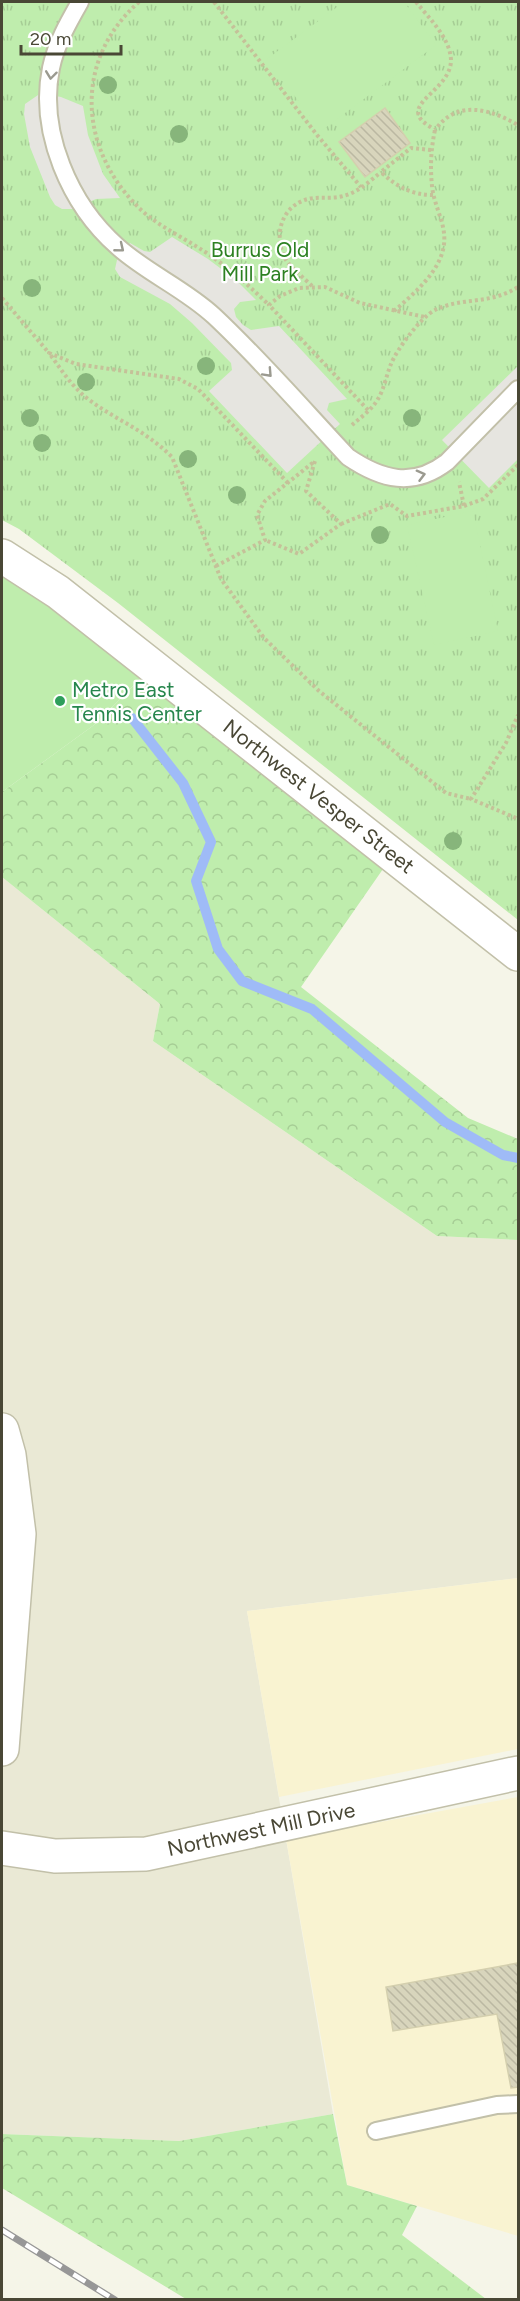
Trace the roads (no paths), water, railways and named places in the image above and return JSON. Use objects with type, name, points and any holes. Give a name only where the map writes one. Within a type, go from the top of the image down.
[{"type":"street","name":"Northwest Vesper Street","points":[[2,556],[58,592],[519,954]]},
{"type":"street","points":[[2,1430],[9,1455],[19,1534],[2,1749]]},
{"type":"street","name":"Northwest Mill Drive","points":[[2,1848],[55,1856],[147,1854],[519,1773]]},
{"type":"lane","points":[[80,2],[61,36],[51,68],[49,110],[60,159],[85,211],[99,230],[119,249],[213,315],[348,457],[369,471],[394,478],[418,477],[436,471],[519,389]]},
{"type":"lane","points":[[376,2131],[497,2105],[519,2104]]},
{"type":"waterway","points":[[132,718],[183,783],[211,842],[196,881],[218,949],[242,981],[312,1009],[445,1122],[503,1155],[518,1158]]},
{"type":"railway","points":[[2,2230],[115,2300]]},
{"type":"place","name":"Metro East Tennis Center","points":[[60,701]]},
{"type":"park label","name":"Burrus Old Mill Park","points":[[260,261]]}]
